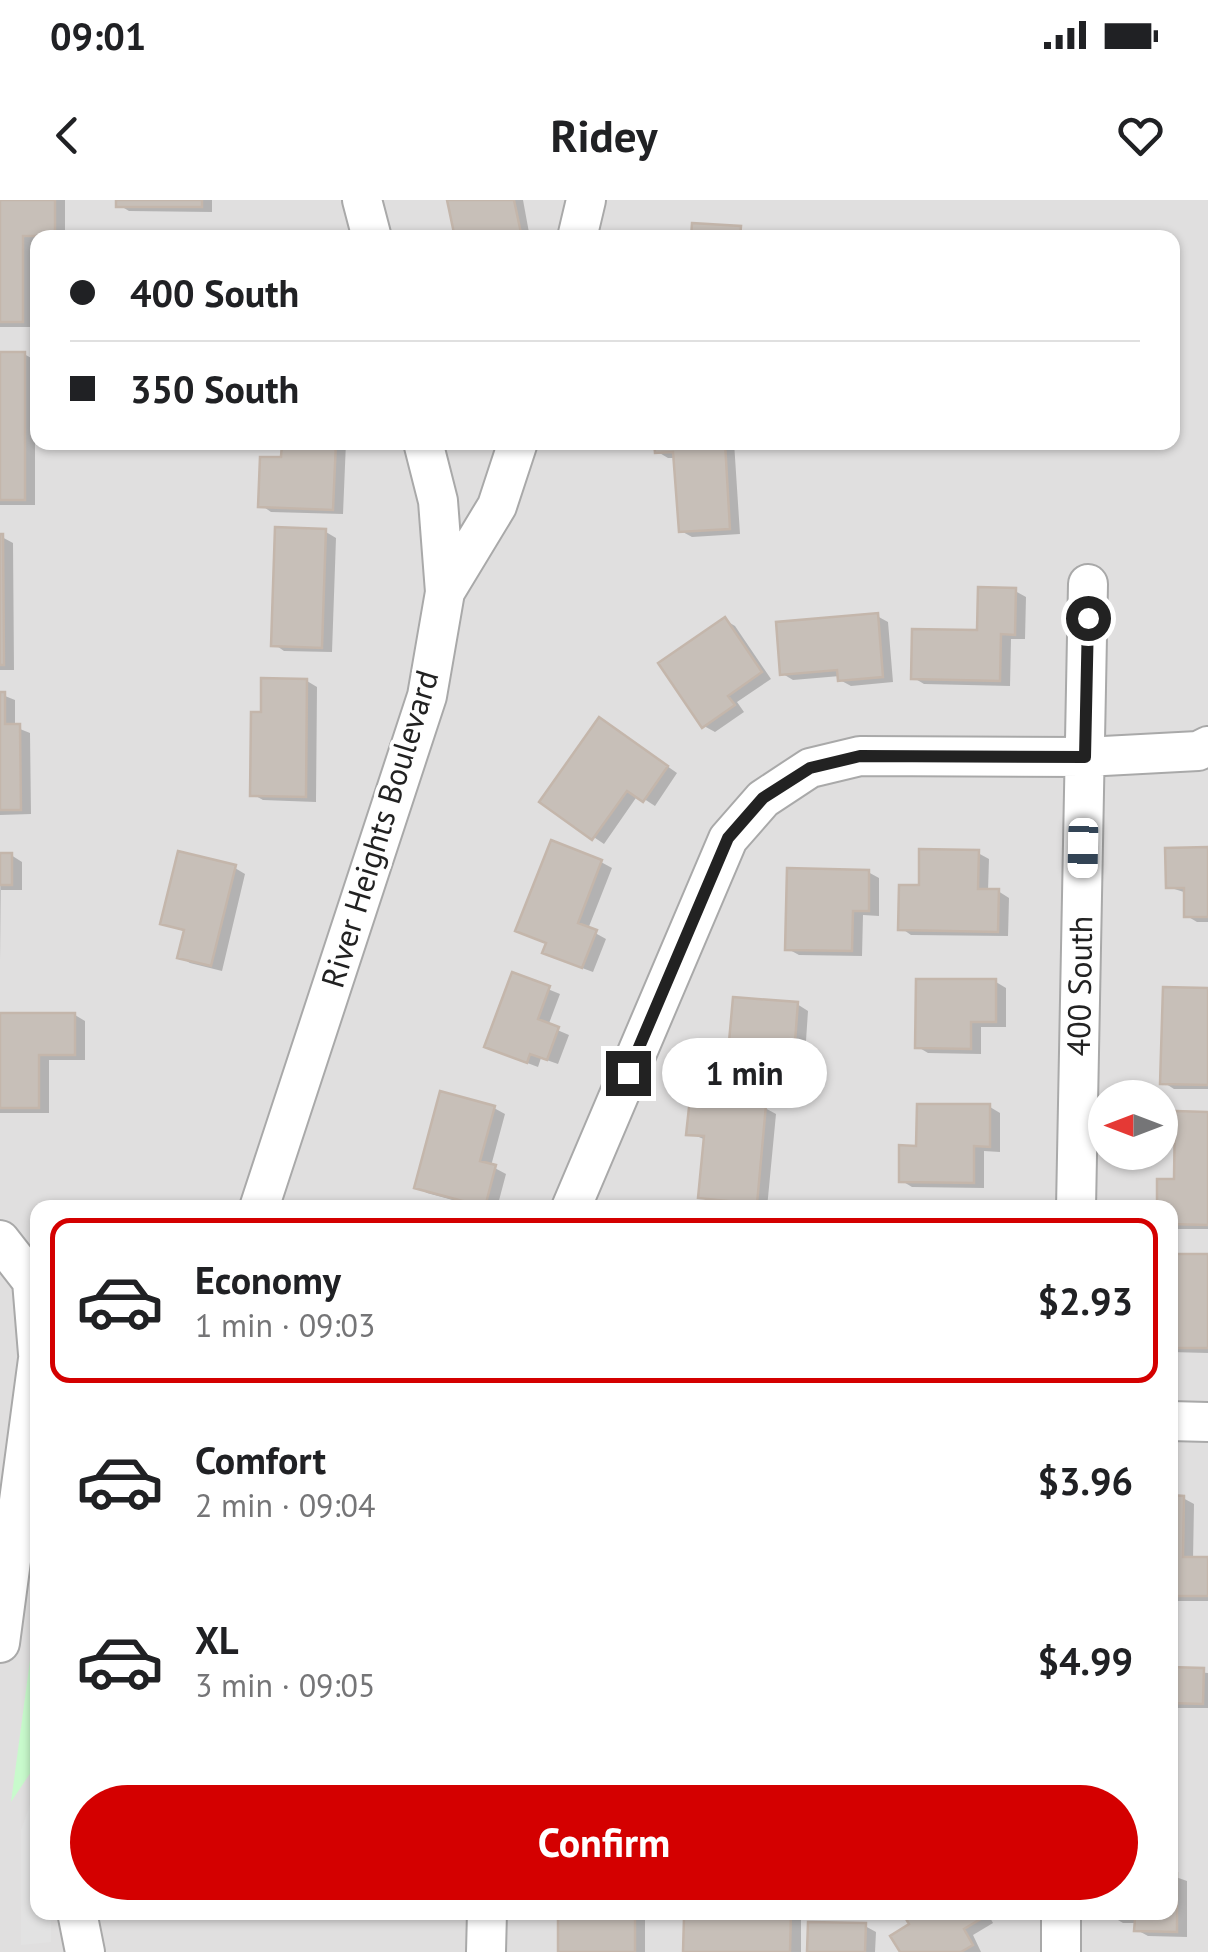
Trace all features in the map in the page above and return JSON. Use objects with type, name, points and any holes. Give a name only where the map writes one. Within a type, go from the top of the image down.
[{"type":"street","points":[[362,200],[370,230]]},
{"type":"street","points":[[579,230],[586,200]]},
{"type":"street","name":"River Heights Boulevard","points":[[262,1200],[427,696],[445,592],[438,500],[426,450]]},
{"type":"street","points":[[445,592],[497,506],[515,450]]},
{"type":"street","name":"400 South","points":[[1076,1200],[1088,584]]},
{"type":"street","points":[[574,1200],[728,838],[763,798],[810,768],[860,756],[1085,757],[1198,750],[1208,746]]},
{"type":"street","points":[[0,1240],[30,1278]]},
{"type":"street","points":[[0,1643],[30,1416]]},
{"type":"street","points":[[1178,1421],[1208,1422]]},
{"type":"street","points":[[79,1920],[85,1952]]},
{"type":"street","points":[[486,1952],[487,1920]]},
{"type":"street","points":[[1060,1952],[1061,1920]]},
{"type":"shaded area","points":[[0,200],[1208,200],[1208,1952],[0,1952]]},
{"type":"shaded area","points":[[30,1805],[30,1920],[51,1920],[51,1942],[21,1945],[21,1830]]},
{"type":"green space","points":[[30,1660],[30,1774],[11,1802]]},
{"type":"building","points":[[0,200],[55,200],[55,230],[30,230],[30,236],[23,236],[23,322],[0,322]]},
{"type":"building","points":[[116,200],[202,200],[202,207],[116,207]]},
{"type":"building","points":[[447,200],[514,200],[520,230],[453,230]]},
{"type":"building","points":[[692,223],[741,226],[741,230],[692,230]]},
{"type":"building","points":[[0,352],[25,352],[25,500],[0,500]]},
{"type":"building","points":[[281,450],[336,450],[333,510],[258,507],[260,457],[281,457]]},
{"type":"building","points":[[655,450],[725,450],[730,529],[679,532],[673,452]]},
{"type":"building","points":[[275,527],[326,529],[322,648],[271,646]]},
{"type":"building","points":[[3,534],[4,665],[0,665]]},
{"type":"building","points":[[978,587],[1016,588],[1015,635],[1001,634],[1000,681],[911,679],[912,629],[977,630]]},
{"type":"building","points":[[878,613],[883,677],[838,681],[837,670],[780,675],[776,622]]},
{"type":"building","points":[[725,617],[762,672],[728,696],[735,705],[702,728],[658,663]]},
{"type":"building","points":[[261,678],[307,679],[306,797],[250,796],[251,712],[261,712]]},
{"type":"building","points":[[0,692],[5,692],[5,724],[20,724],[21,810],[0,810]]},
{"type":"building","points":[[599,717],[668,766],[643,802],[627,791],[592,840],[539,802]]},
{"type":"building","points":[[551,840],[602,860],[578,923],[597,930],[582,968],[542,953],[546,943],[515,931]]},
{"type":"building","points":[[1208,847],[1208,917],[1184,917],[1184,888],[1166,888],[1165,848]]},
{"type":"building","points":[[919,849],[979,850],[978,889],[999,889],[998,932],[898,930],[899,885],[919,885]]},
{"type":"building","points":[[178,851],[236,865],[211,966],[177,958],[184,930],[160,924]]},
{"type":"building","points":[[0,853],[12,853],[12,885],[0,885]]},
{"type":"building","points":[[787,868],[869,870],[869,911],[853,911],[852,951],[785,950]]},
{"type":"building","points":[[512,972],[550,986],[538,1019],[559,1027],[547,1060],[530,1054],[527,1063],[484,1047]]},
{"type":"building","points":[[916,979],[996,979],[996,1022],[971,1022],[971,1049],[915,1048]]},
{"type":"building","points":[[1163,987],[1208,988],[1208,1085],[1160,1080]]},
{"type":"building","points":[[733,997],[798,1002],[792,1082],[736,1078],[739,1043],[729,1042]]},
{"type":"building","points":[[0,1013],[75,1013],[75,1055],[39,1055],[39,1108],[0,1108]]},
{"type":"building","points":[[440,1091],[495,1106],[480,1161],[496,1165],[487,1200],[459,1200],[414,1188]]},
{"type":"building","points":[[690,1098],[766,1105],[757,1200],[698,1198],[704,1136],[686,1135]]},
{"type":"building","points":[[917,1104],[990,1104],[990,1147],[974,1146],[974,1183],[899,1182],[899,1145],[916,1146]]},
{"type":"building","points":[[1178,1111],[1208,1112],[1208,1225],[1178,1224],[1178,1200],[1157,1200],[1157,1179],[1174,1179],[1174,1170],[1178,1170]]},
{"type":"building","points":[[1178,1254],[1208,1254],[1208,1348],[1178,1348]]},
{"type":"building","points":[[1178,1496],[1184,1496],[1183,1557],[1208,1557],[1208,1596],[1178,1596]]},
{"type":"building","points":[[1178,1667],[1204,1668],[1203,1704],[1178,1703]]},
{"type":"building","points":[[558,1920],[635,1920],[635,1952],[558,1952]]},
{"type":"building","points":[[684,1920],[791,1920],[790,1952],[683,1952]]},
{"type":"building","points":[[907,1920],[979,1920],[964,1929],[973,1945],[961,1952],[900,1952],[890,1936],[909,1924]]},
{"type":"building","points":[[1135,1920],[1177,1920],[1177,1932],[1134,1931]]},
{"type":"building","points":[[808,1922],[866,1923],[865,1952],[807,1952]]},
{"type":"route","points":[[628,1073],[728,838],[763,798],[810,768],[860,756],[1085,757],[1088,618]]}]
